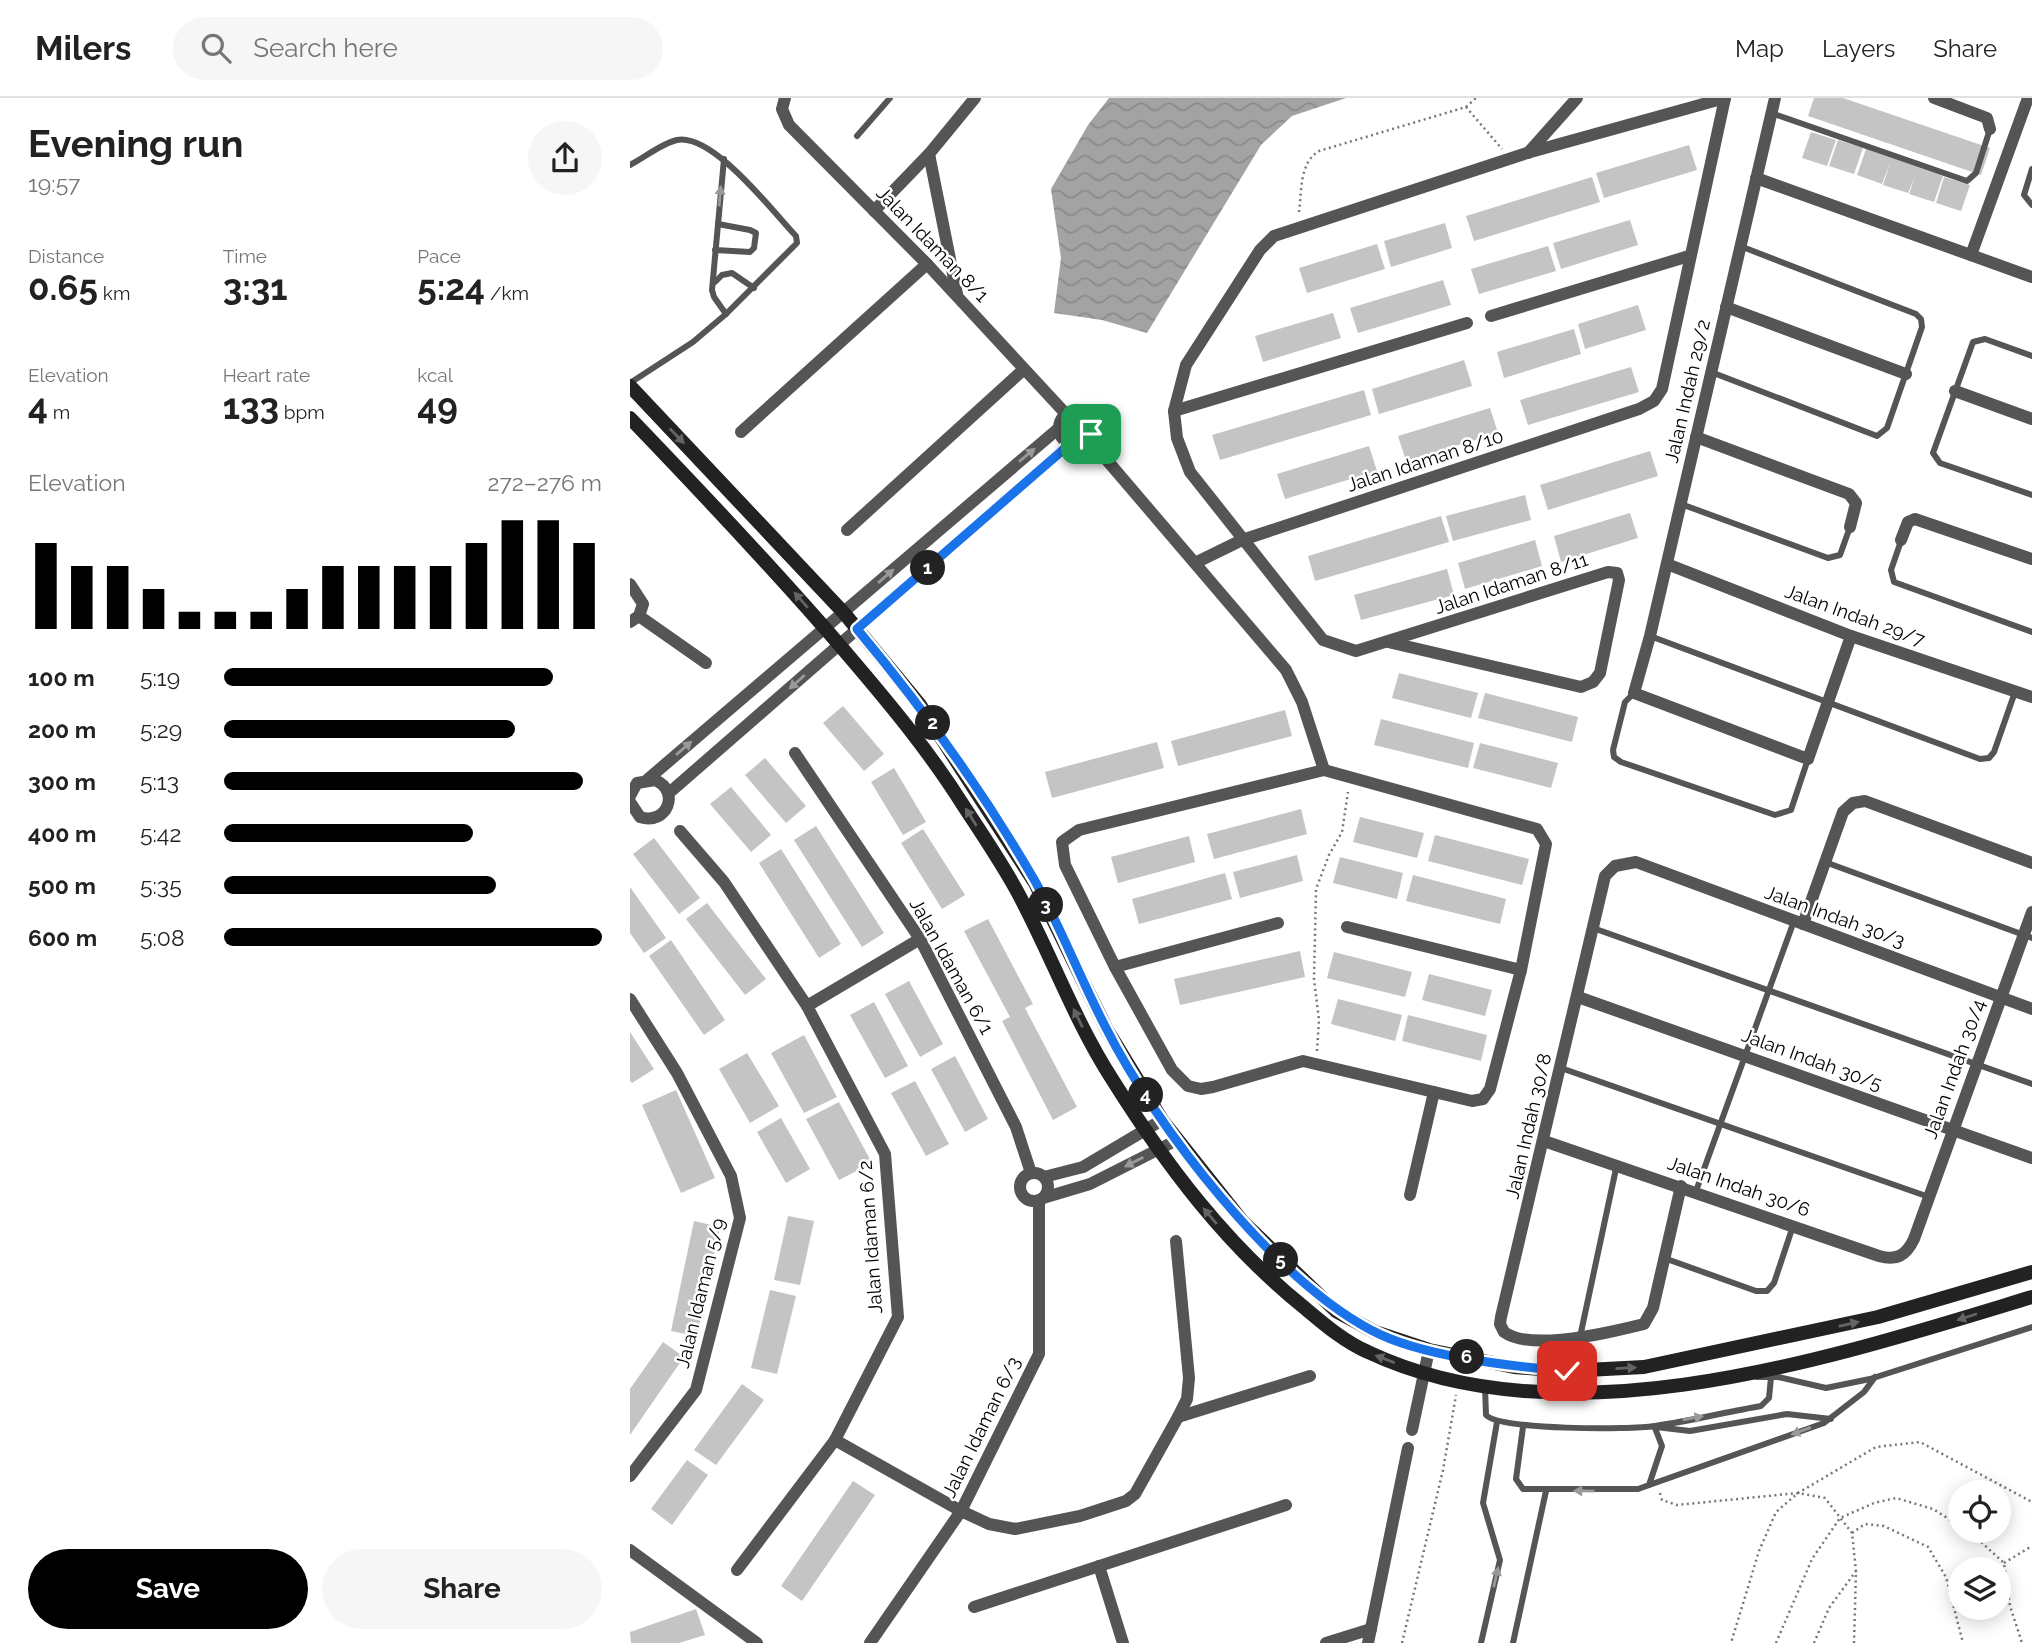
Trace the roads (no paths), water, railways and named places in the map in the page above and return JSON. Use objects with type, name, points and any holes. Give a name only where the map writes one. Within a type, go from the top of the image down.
[{"type":"main road","points":[[630,385],[848,637],[920,705],[1035,883],[1107,1030],[1162,1120],[1242,1222],[1336,1311],[1375,1332],[1429,1350],[1514,1367],[1567,1371],[1644,1367],[1878,1317],[2032,1272]]},
{"type":"main road","points":[[630,418],[758,550],[848,637],[961,801],[1017,892],[1088,1040],[1181,1182],[1226,1235],[1277,1286],[1332,1330],[1366,1352],[1424,1374],[1510,1391],[1569,1393],[1650,1389],[1718,1378],[1889,1342],[2032,1297]]},
{"type":"street","name":"Jalan Idaman 8/1","points":[[785,98],[782,108],[789,125],[928,264],[1066,414]]},
{"type":"street","points":[[874,211],[929,154],[975,98]]},
{"type":"street","points":[[1527,153],[1577,98]]},
{"type":"street","points":[[1242,540],[1190,472],[1177,438],[1174,411],[1186,365],[1260,250],[1274,236],[1507,159],[1725,98],[1689,256],[1491,317]]},
{"type":"street","name":"Jalan Indah 29/2","points":[[1634,693],[1650,636],[1775,98]]},
{"type":"street","points":[[1934,98],[1987,117],[1990,129]]},
{"type":"street","points":[[1971,255],[2028,98]]},
{"type":"street","points":[[929,154],[957,295]]},
{"type":"street","points":[[1756,178],[2032,277]]},
{"type":"street","name":"Jalan Idaman 8/10","points":[[1195,563],[1242,540],[1639,409],[1654,401],[1662,389],[1689,256]]},
{"type":"street","points":[[741,432],[928,264]]},
{"type":"street","points":[[1726,306],[1906,374]]},
{"type":"street","points":[[1174,411],[1467,323]]},
{"type":"street","points":[[847,530],[1023,370]]},
{"type":"street","points":[[1955,391],[2032,419]]},
{"type":"street","points":[[631,790],[648,779],[1059,428],[1066,414],[1076,411],[1086,414],[1092,428],[1088,438],[1081,443],[1071,443],[1062,438],[1059,428]]},
{"type":"street","points":[[1696,437],[1849,494],[1856,503],[1850,527]]},
{"type":"street","points":[[1088,438],[1286,670],[1302,702],[1324,770]]},
{"type":"street","points":[[669,793],[1071,443]]},
{"type":"street","points":[[955,517],[970,531]]},
{"type":"street","points":[[1902,540],[1908,522],[1915,519],[2032,559]]},
{"type":"street","name":"Jalan Idaman 8/11","points":[[1242,540],[1323,640],[1356,651],[1608,572],[1617,573],[1619,580],[1600,673],[1581,687],[1388,642]]},
{"type":"street","name":"Jalan Indah 29/7","points":[[1667,564],[1851,636],[2032,697]]},
{"type":"street","points":[[630,584],[641,597],[643,604],[635,619],[706,663]]},
{"type":"street","points":[[1634,693],[1808,759],[1851,636]]},
{"type":"street","name":"Jalan Idaman 6/1","points":[[796,753],[920,939],[1016,1127],[1031,1173]]},
{"type":"street","points":[[1324,770],[1536,829],[1544,836],[1546,844],[1521,970],[1490,1089],[1483,1099],[1472,1101],[1303,1062],[1213,1087],[1201,1089],[1188,1086],[1172,1070],[1115,967],[1065,865],[1062,842],[1079,830],[1324,770]]},
{"type":"street","points":[[632,811],[646,819],[659,817],[668,806],[669,793],[661,782],[648,779]]},
{"type":"street","points":[[1799,923],[1843,812],[1853,803],[1865,801],[2032,863]]},
{"type":"street","name":"Jalan Idaman 6/2","points":[[680,831],[724,882],[807,1006],[885,1154],[898,1317],[835,1440],[737,1570]]},
{"type":"street","name":"Jalan Indah 30/3","points":[[1625,863],[1636,862],[2032,1009]]},
{"type":"street","name":"Jalan Indah 30/8","points":[[1580,1337],[1521,1339],[1510,1337],[1500,1324],[1605,876],[1615,866],[1625,863]]},
{"type":"street","name":"Jalan Indah 30/4","points":[[1914,1240],[2000,997],[2028,936],[2032,912]]},
{"type":"street","points":[[1115,967],[1278,923]]},
{"type":"street","points":[[1348,927],[1521,970]]},
{"type":"street","points":[[807,1006],[920,939]]},
{"type":"street","name":"Jalan Indah 30/5","points":[[1578,997],[2032,1158]]},
{"type":"street","name":"Jalan Idaman 5/9","points":[[630,999],[677,1073],[732,1177],[740,1218],[696,1390],[630,1476]]},
{"type":"street","points":[[1410,1195],[1434,1092]]},
{"type":"street","points":[[1162,1120],[1083,1167],[1044,1177],[1031,1173],[1023,1178],[1021,1191],[1030,1200],[1041,1199],[1090,1184],[1177,1140]]},
{"type":"street","name":"Jalan Indah 30/6","points":[[1545,1141],[1888,1258],[1904,1254],[1914,1240]]},
{"type":"street","points":[[1041,1199],[1049,1185],[1044,1177]]},
{"type":"street","points":[[1580,1337],[1644,1324],[1653,1308],[1681,1186]]},
{"type":"street","name":"Jalan Idaman 6/3","points":[[870,1643],[961,1511],[1040,1349],[1041,1199]]},
{"type":"street","points":[[835,1440],[989,1524],[1015,1529],[1080,1516],[1126,1501],[1143,1482],[1187,1399],[1189,1378],[1176,1241]]},
{"type":"street","points":[[1412,1430],[1429,1350]]},
{"type":"street","points":[[1178,1417],[1310,1376]]},
{"type":"street","points":[[1368,1643],[1408,1448]]},
{"type":"street","points":[[974,1607],[1286,1505]]},
{"type":"street","points":[[630,1550],[750,1642]]},
{"type":"street","points":[[1099,1566],[1123,1643]]},
{"type":"street","points":[[1326,1643],[1371,1629]]},
{"type":"lane","points":[[857,136],[890,98]]},
{"type":"lane","points":[[1771,113],[1967,180],[1976,173],[1990,129]]},
{"type":"lane","points":[[630,165],[677,140],[691,141],[724,159],[796,236],[795,249],[726,314],[693,342],[630,385]]},
{"type":"lane","points":[[724,159],[715,250],[714,297],[726,314]]},
{"type":"lane","points":[[2032,169],[2024,195],[2032,205]]},
{"type":"lane","points":[[715,250],[750,251],[754,248],[756,233],[718,224]]},
{"type":"lane","points":[[1711,372],[1877,436],[1887,428],[1922,327],[1919,316],[1740,246]]},
{"type":"lane","points":[[714,282],[722,275],[732,273],[754,288]]},
{"type":"lane","points":[[2032,355],[1985,339],[1977,339],[1971,345],[1934,449],[1936,461],[2032,495]]},
{"type":"lane","points":[[1681,504],[1828,558],[1840,555],[1850,527]]},
{"type":"lane","points":[[1902,540],[1891,570],[1894,582],[2032,632]]},
{"type":"lane","points":[[1650,636],[1984,759],[1994,752],[2015,692]]},
{"type":"lane","points":[[1634,693],[1625,702],[1613,750],[1614,757],[1621,762],[1775,815],[1791,810],[1808,759]]},
{"type":"lane","points":[[1825,862],[2028,936]]},
{"type":"lane","points":[[1696,1191],[1770,988],[1799,923]]},
{"type":"lane","points":[[1593,928],[1770,988],[2032,1084]]},
{"type":"lane","points":[[1561,1068],[1929,1197]]},
{"type":"lane","points":[[1580,1337],[1617,1164]]},
{"type":"lane","points":[[1664,1258],[1762,1292],[1774,1283],[1793,1225]]},
{"type":"lane","points":[[1718,1378],[1771,1377],[1826,1388],[1875,1377],[2032,1327]]},
{"type":"lane","points":[[1654,1426],[1761,1406],[1769,1398],[1771,1377]]},
{"type":"lane","points":[[1523,1427],[1517,1483],[1522,1489],[1626,1491],[1653,1484],[1830,1419],[1864,1391],[1875,1377]]},
{"type":"lane","points":[[1485,1387],[1486,1415],[1497,1422],[1523,1427],[1654,1426],[1690,1431],[1787,1414],[1830,1419]]},
{"type":"lane","points":[[1480,1643],[1500,1560],[1483,1503],[1497,1422]]},
{"type":"lane","points":[[1653,1484],[1662,1446],[1654,1426]]},
{"type":"lane","points":[[1513,1643],[1546,1491]]},
{"type":"water","points":[[1109,98],[1346,98],[1292,116],[1261,145],[1147,333],[1102,320],[1054,313],[1061,258],[1051,189],[1088,125]]}]
